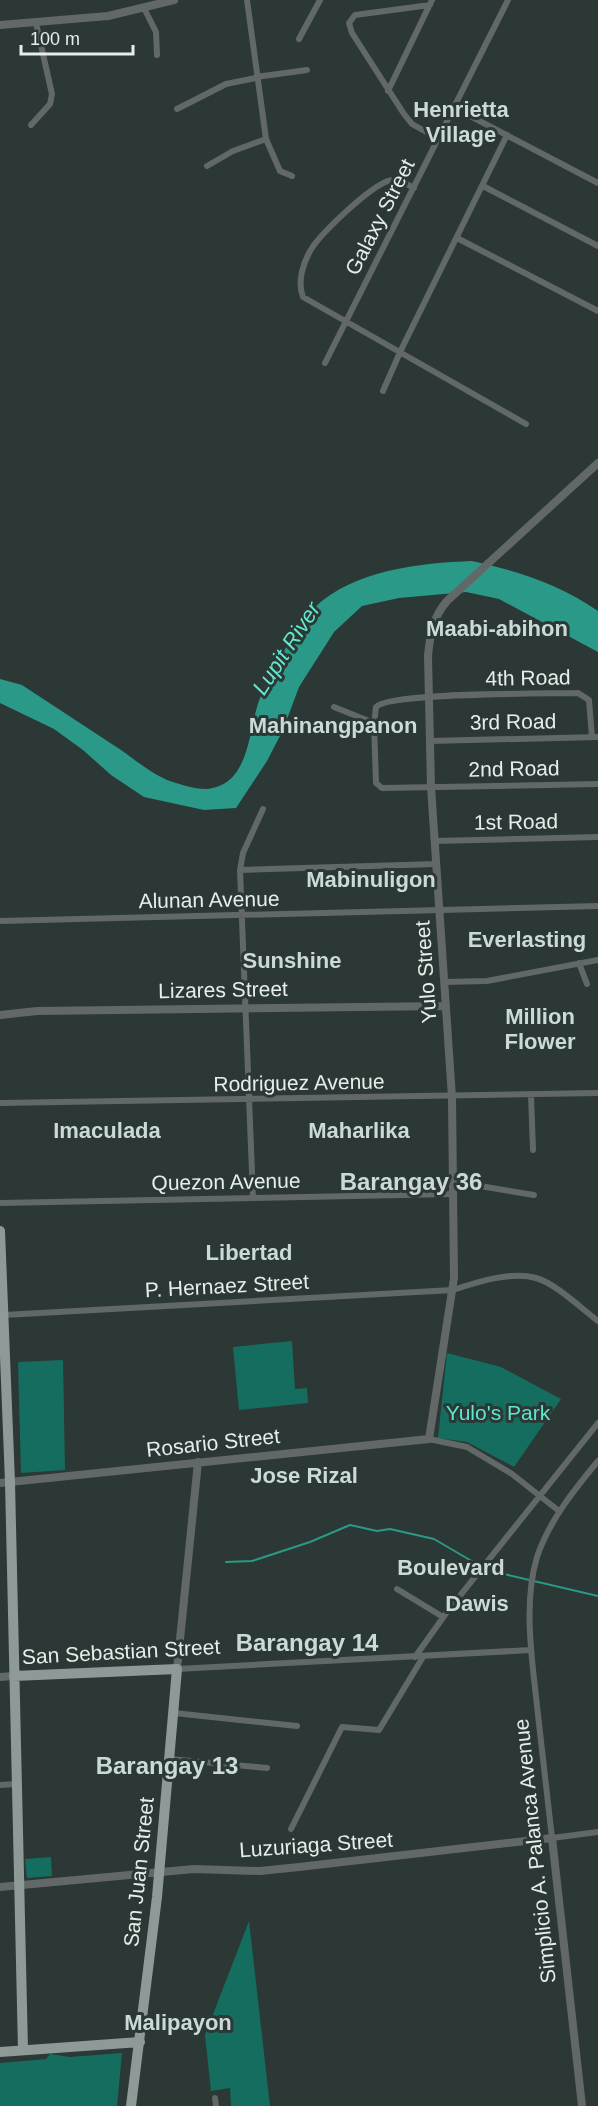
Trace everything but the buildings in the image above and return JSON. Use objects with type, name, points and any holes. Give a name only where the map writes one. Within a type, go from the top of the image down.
[{"type":"main road","points":[[0,1231],[5,1483],[14,1676],[23,2050]]},
{"type":"main road","name":"San Sebastian Street","points":[[14,1676],[177,1669]]},
{"type":"main road","name":"San Juan Street","points":[[131,2106],[170,1759],[177,1669]]},
{"type":"main road","points":[[0,2052],[140,2042]]},
{"type":"street","points":[[0,25],[108,16],[174,0]]},
{"type":"street","points":[[247,0],[266,139],[279,171],[292,176]]},
{"type":"street","points":[[299,39],[320,0]]},
{"type":"street","name":"Galaxy Street","points":[[325,363],[508,0]]},
{"type":"street","points":[[431,3],[355,15],[349,23],[352,33],[388,91],[412,124],[437,138]]},
{"type":"street","points":[[388,91],[431,3]]},
{"type":"street","points":[[144,8],[156,32],[157,55]]},
{"type":"street","points":[[31,124],[50,104],[52,94],[36,22]]},
{"type":"street","points":[[177,109],[226,84],[307,70]]},
{"type":"street","points":[[453,107],[598,183]]},
{"type":"street","points":[[383,391],[400,350],[507,135]]},
{"type":"street","points":[[207,166],[233,151],[266,139]]},
{"type":"street","points":[[414,188],[395,179],[384,181],[335,222],[312,248],[300,276],[299,288],[303,297],[315,306],[400,350],[526,424]]},
{"type":"street","points":[[483,186],[598,246]]},
{"type":"street","points":[[457,238],[598,311]]},
{"type":"street","name":"Yulo Street","points":[[429,1439],[453,1290],[452,1097],[431,787],[428,697],[430,635],[439,610],[447,601],[598,463]]},
{"type":"street","name":"4th Road","points":[[374,723],[376,707],[379,703],[428,697],[582,693],[589,700],[595,737]]},
{"type":"street","points":[[334,706],[374,723]]},
{"type":"street","name":"2nd Road","points":[[374,723],[378,786],[598,784]]},
{"type":"street","name":"3rd Road","points":[[429,741],[595,737]]},
{"type":"street","points":[[253,1198],[240,870],[243,853],[263,809]]},
{"type":"street","name":"1st Road","points":[[435,841],[598,837]]},
{"type":"street","points":[[240,870],[436,864]]},
{"type":"street","name":"Alunan Avenue","points":[[0,921],[598,906]]},
{"type":"street","points":[[444,982],[487,981],[598,960]]},
{"type":"street","points":[[579,963],[587,984]]},
{"type":"street","name":"Lizares Street","points":[[0,1015],[36,1011],[446,1006]]},
{"type":"street","name":"Rodriguez Avenue","points":[[0,1103],[598,1093]]},
{"type":"street","points":[[531,1095],[532,1150]]},
{"type":"street","points":[[452,1174],[480,1186],[534,1195]]},
{"type":"street","name":"Quezon Avenue","points":[[0,1203],[453,1194]]},
{"type":"street","name":"P. Hernaez Street","points":[[3,1315],[453,1290],[482,1280],[536,1278],[598,1321]]},
{"type":"street","points":[[415,1657],[443,1617],[598,1424]]},
{"type":"street","points":[[429,1439],[467,1447],[540,1494],[559,1511]]},
{"type":"street","name":"Rosario Street","points":[[5,1483],[429,1439]]},
{"type":"street","name":"Simplicio A. Palanca Avenue","points":[[582,2106],[531,1650],[531,1592],[534,1570],[544,1539],[559,1511],[598,1461]]},
{"type":"street","name":"San Juan Street","points":[[177,1669],[198,1462]]},
{"type":"street","points":[[397,1589],[443,1617]]},
{"type":"street","name":"San Sebastian Street","points":[[177,1669],[531,1650]]},
{"type":"street","points":[[291,1829],[342,1727],[344,1725],[379,1730],[423,1657]]},
{"type":"street","name":"San Sebastian Street","points":[[0,1677],[14,1676]]},
{"type":"street","points":[[174,1713],[297,1726]]},
{"type":"street","points":[[170,1759],[267,1768]]},
{"type":"street","points":[[0,1785],[16,1784]]},
{"type":"street","name":"Luzuriaga Street","points":[[0,1887],[158,1872],[273,1870],[598,1832]]},
{"type":"street","points":[[215,2098],[216,2106]]},
{"type":"green space","points":[[292,1341],[295,1389],[307,1388],[308,1403],[239,1410],[233,1347]]},
{"type":"green space","name":"Yulo's Park","points":[[447,1353],[501,1367],[561,1399],[514,1467],[467,1442],[438,1438]]},
{"type":"green space","points":[[63,1360],[65,1470],[21,1473],[18,1362]]},
{"type":"green space","points":[[51,1857],[52,1876],[27,1878],[25,1859]]},
{"type":"green space","points":[[249,1921],[270,2106],[231,2106],[230,2088],[211,2091],[205,2035]]},
{"type":"green space","points":[[122,2053],[117,2106],[0,2106],[0,2063],[46,2059],[50,2054],[70,2057]]},
{"type":"shaded area","points":[[472,561],[538,580],[568,593],[598,611],[598,652],[499,599],[466,592],[399,598],[362,606],[334,632],[299,687],[283,730],[267,761],[236,808],[204,810],[144,797],[111,775],[83,750],[54,729],[0,703],[0,679],[22,685],[161,777],[196,788],[206,789],[221,785],[232,778],[240,767],[264,688],[292,638],[314,608],[330,595],[367,577],[409,567]]},
{"type":"waterway","points":[[226,1562],[252,1561],[310,1542],[350,1525],[377,1531],[390,1529],[434,1539],[487,1570],[598,1596]]},
{"type":"district","name":"Henrietta Village","points":[[461,122]]},
{"type":"district","name":"Maabi-abihon","points":[[497,628]]},
{"type":"district","name":"Mahinangpanon","points":[[333,725]]},
{"type":"district","name":"Mabinuligon","points":[[371,879]]},
{"type":"district","name":"Everlasting","points":[[527,939]]},
{"type":"district","name":"Sunshine","points":[[292,960]]},
{"type":"district","name":"Million Flower","points":[[540,1028]]},
{"type":"district","name":"Imaculada","points":[[107,1130]]},
{"type":"district","name":"Maharlika","points":[[359,1130]]},
{"type":"district","name":"Barangay 36","points":[[411,1182]]},
{"type":"district","name":"Libertad","points":[[249,1252]]},
{"type":"district","name":"Jose Rizal","points":[[304,1475]]},
{"type":"district","name":"Boulevard","points":[[451,1567]]},
{"type":"district","name":"Dawis","points":[[477,1603]]},
{"type":"district","name":"Barangay 14","points":[[307,1643]]},
{"type":"district","name":"Barangay 13","points":[[167,1766]]},
{"type":"district","name":"Malipayon","points":[[178,2022]]},
{"type":"water label","name":"Lupit River","points":[[286,648]]}]
